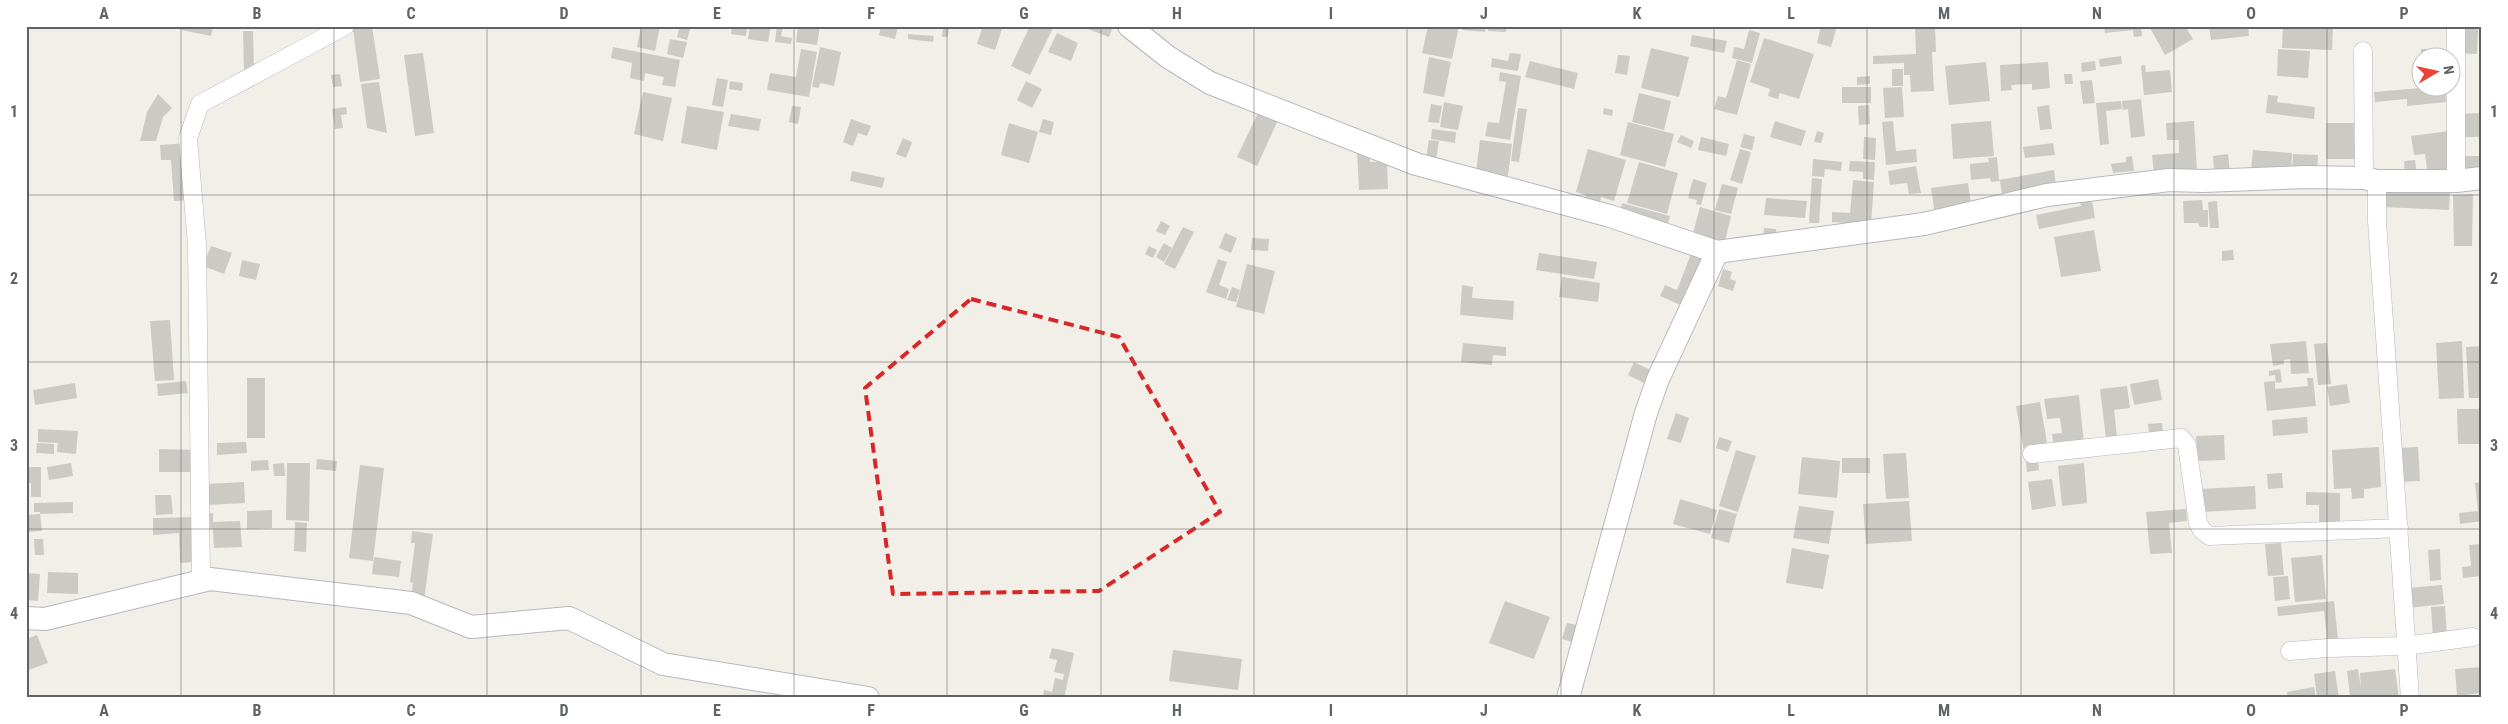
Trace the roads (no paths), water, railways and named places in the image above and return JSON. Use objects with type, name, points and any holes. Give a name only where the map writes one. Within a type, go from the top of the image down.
[{"type":"street","points":[[201,582],[196,245],[188,138],[200,104],[345,26]]},
{"type":"street","points":[[1129,26],[1168,57],[1210,83],[1416,164],[1610,216],[1717,252],[1924,224],[2047,195],[2169,180],[2371,179],[2456,181],[2482,178]]},
{"type":"street","points":[[2456,26],[2456,181]]},
{"type":"street","points":[[2363,51],[2371,179],[2377,221],[2410,698]]},
{"type":"street","points":[[1568,698],[1646,413],[1658,379],[1717,252]]},
{"type":"street","points":[[2032,454],[2181,438],[2187,444],[2198,523],[2209,536],[2399,528]]},
{"type":"street","points":[[26,618],[45,619],[210,579],[411,603],[471,626],[569,618],[663,664],[868,698]]},
{"type":"street","points":[[2290,651],[2405,646],[2473,637]]}]
